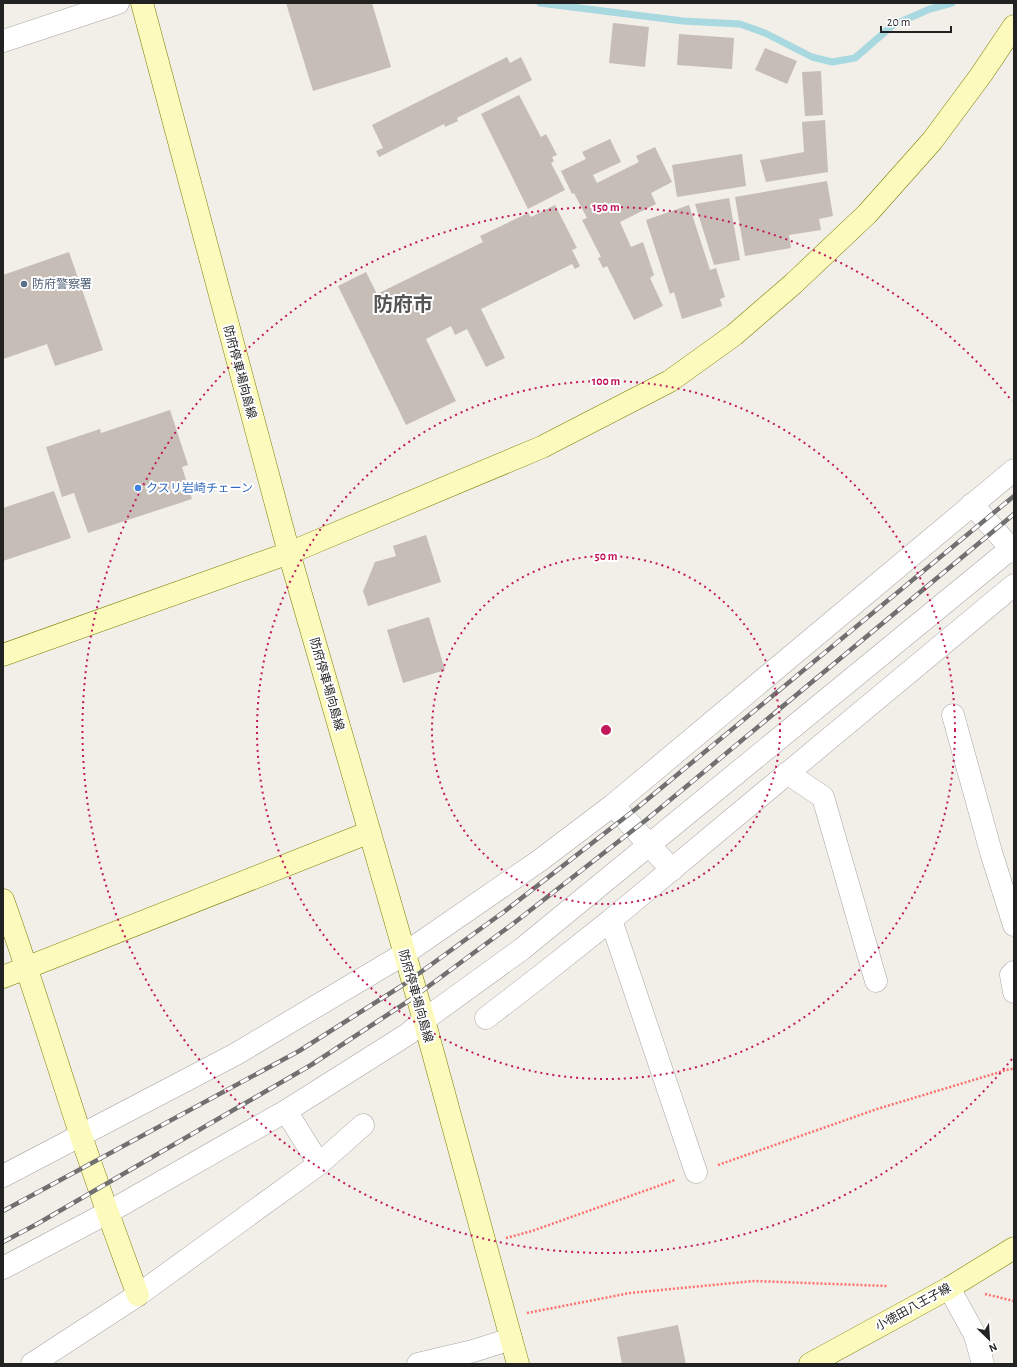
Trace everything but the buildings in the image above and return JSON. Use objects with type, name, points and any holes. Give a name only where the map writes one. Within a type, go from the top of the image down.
[{"type":"street","points":[[3,41],[118,3]]},
{"type":"street","name":"防府停車場向島線","points":[[142,3],[289,553],[424,1020],[504,1318],[518,1364]]},
{"type":"street","points":[[3,655],[289,553],[542,447],[670,381],[734,335],[793,284],[867,214],[932,141],[981,75],[1014,26]]},
{"type":"street","points":[[3,1176],[236,1054],[404,954],[539,861],[613,805],[1014,470]]},
{"type":"street","points":[[3,1268],[107,1213],[286,1111],[408,1034],[424,1020],[522,949],[1013,549],[972,504]]},
{"type":"street","points":[[486,1018],[672,870],[1014,585]]},
{"type":"street","points":[[953,715],[991,852],[1014,925]]},
{"type":"street","points":[[788,772],[823,797],[876,981]]},
{"type":"street","points":[[613,805],[672,870]]},
{"type":"street","points":[[3,977],[370,832]]},
{"type":"street","points":[[3,900],[27,968],[107,1213],[138,1295]]},
{"type":"street","points":[[611,920],[696,1172]]},
{"type":"street","points":[[522,949],[543,974]]},
{"type":"street","points":[[1014,972],[1011,975],[1014,992]]},
{"type":"street","points":[[286,1111],[319,1164]]},
{"type":"street","points":[[32,1364],[138,1295],[319,1164],[362,1125]]},
{"type":"street","name":"小徳田八王子線","points":[[810,1364],[949,1288],[1014,1248]]},
{"type":"street","points":[[949,1288],[975,1336],[983,1364]]},
{"type":"street","points":[[418,1364],[473,1351],[510,1339]]},
{"type":"path","points":[[484,1243],[532,1232],[696,1172],[877,1109],[1014,1069]]},
{"type":"path","points":[[504,1318],[630,1293],[754,1281],[887,1286]]},
{"type":"path","points":[[984,1294],[1014,1301]]},
{"type":"waterway","points":[[540,3],[683,21],[740,24],[765,33],[812,57],[832,62],[855,58],[893,25],[930,9],[952,3]]},
{"type":"railway","points":[[3,1211],[299,1051],[403,985],[505,911],[637,808],[1014,496]]},
{"type":"railway","points":[[3,1242],[37,1224],[311,1065],[410,1000],[514,923],[646,820],[1014,514]]},
{"type":"place","name":"防府警察署","points":[[24,284]]},
{"type":"place","name":"クスリ岩崎チェーン","points":[[138,488]]},
{"type":"district","name":"防府市","points":[[403,304]]}]
